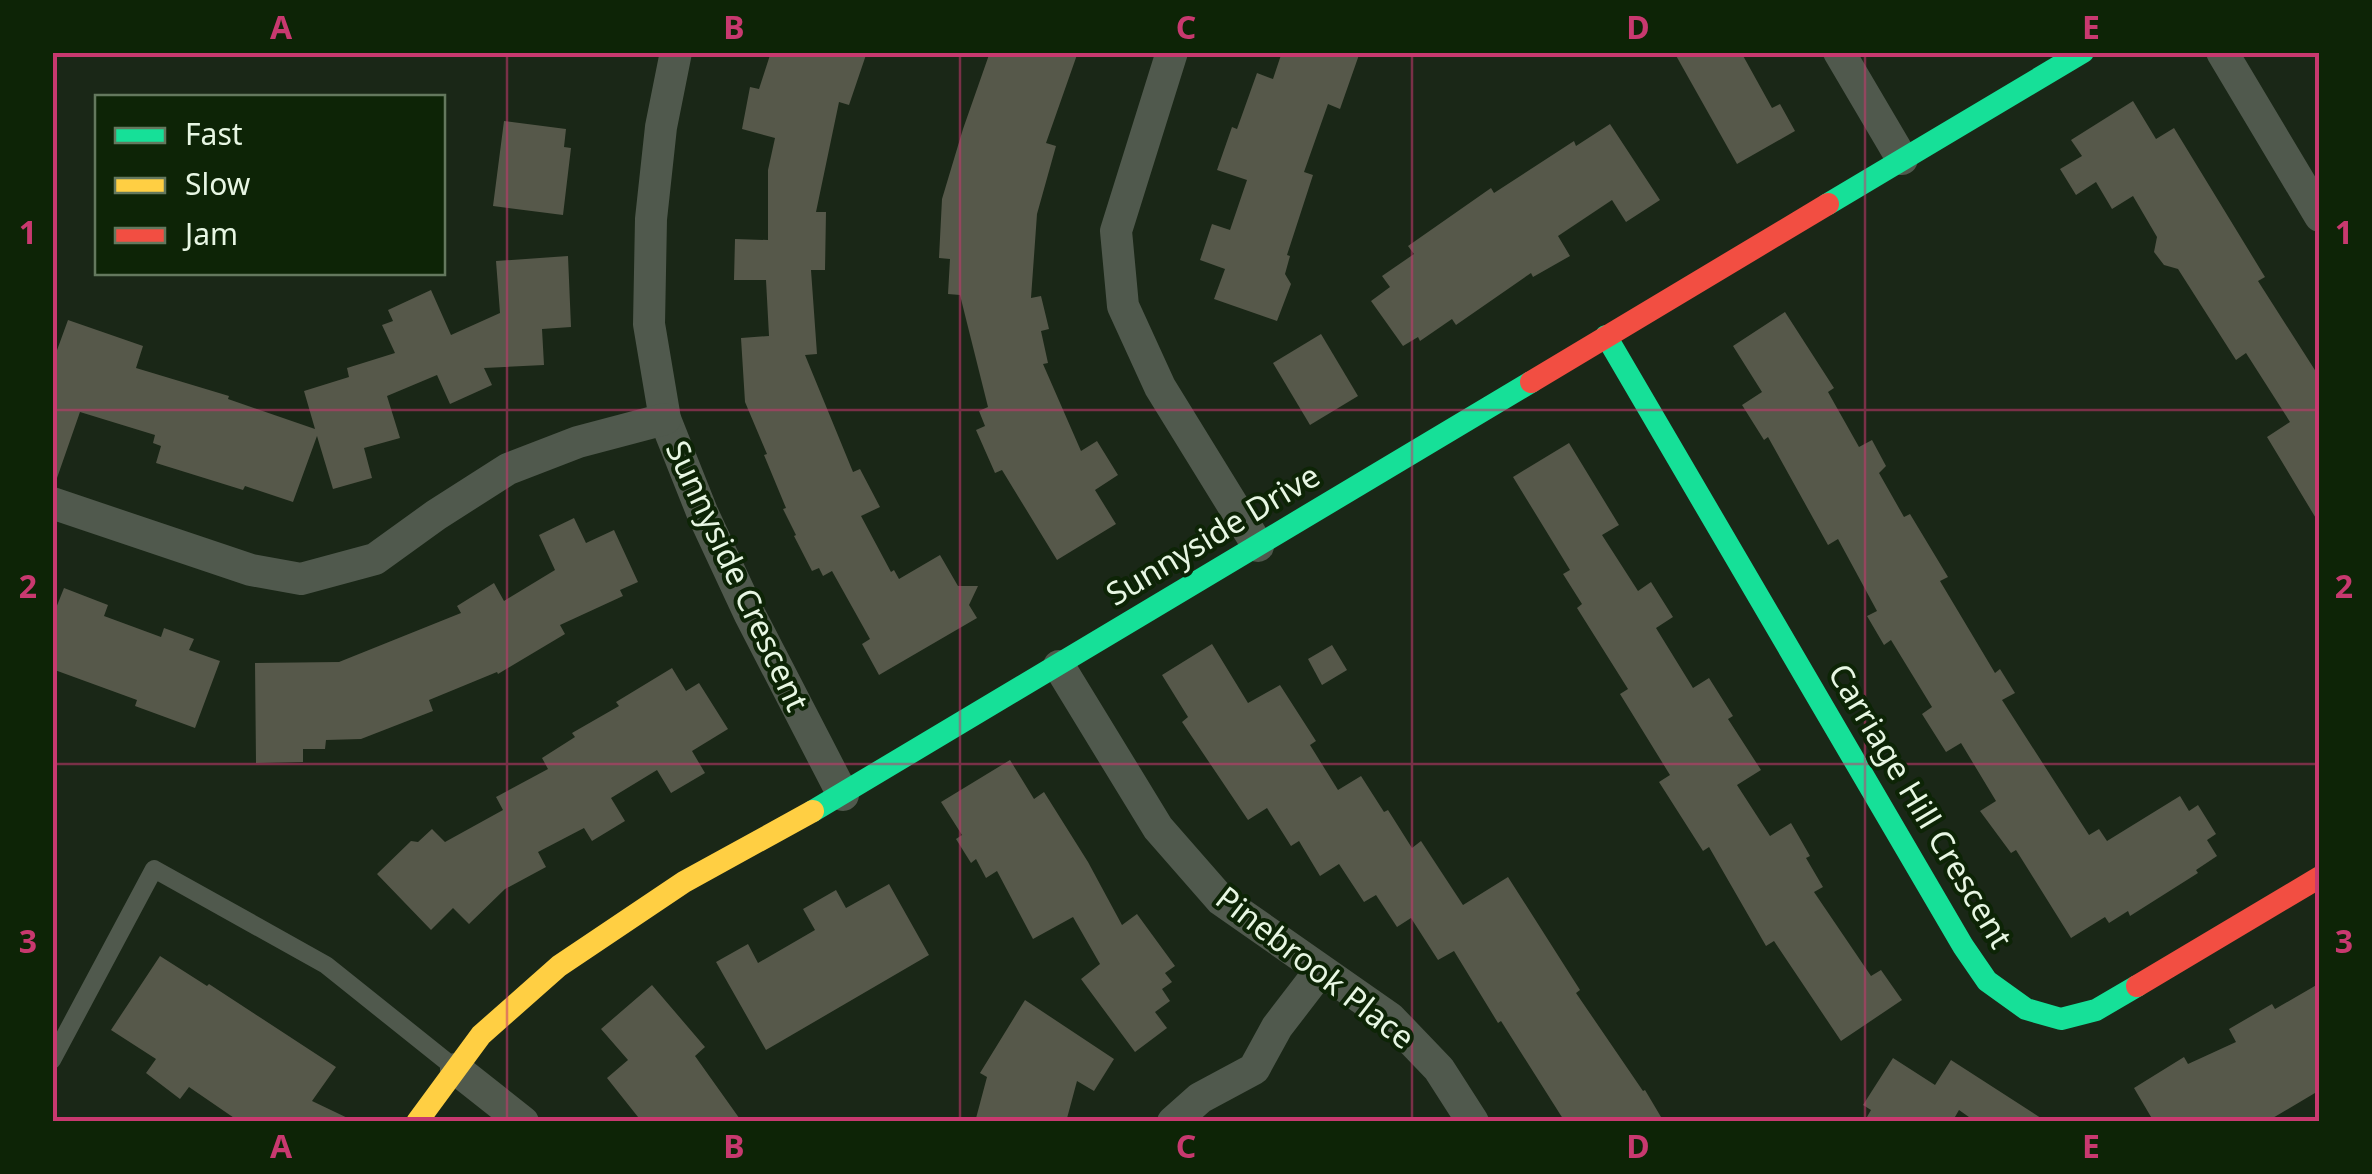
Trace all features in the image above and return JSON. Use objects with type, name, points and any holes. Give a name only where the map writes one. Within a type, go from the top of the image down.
[{"type":"street","name":"Sunnyside Crescent","points":[[676,52],[661,127],[651,219],[649,324],[665,419],[736,586],[843,796]]},
{"type":"street","points":[[1172,52],[1116,231],[1123,306],[1160,387],[1258,546]]},
{"type":"street","points":[[1839,52],[1902,159]]},
{"type":"street","name":"Sunnyside Drive","points":[[417,1122],[481,1035],[559,966],[684,882],[843,796],[2084,52]]},
{"type":"street","points":[[2222,52],[2320,216]]},
{"type":"street","name":"Carriage Hill Crescent","points":[[1606,336],[1953,929],[1988,981],[2026,1009],[2061,1018],[2096,1010],[2320,878]]},
{"type":"street","points":[[52,503],[251,570],[301,579],[375,559],[508,469],[578,442],[665,419]]},
{"type":"street","name":"Pinebrook Place","points":[[1059,666],[1158,828],[1221,900],[1390,1018],[1439,1069],[1472,1122]]},
{"type":"street","points":[[1172,1122],[1200,1098],[1254,1069],[1277,1027],[1320,971]]},
{"type":"street","points":[[456,1069],[523,1122]]},
{"type":"lane","points":[[52,1060],[154,869],[326,965],[456,1069]]},
{"type":"building","points":[[771,52],[867,52],[849,105],[839,102],[816,212],[826,212],[825,270],[811,270],[817,354],[805,355],[853,472],[860,469],[880,507],[861,516],[891,572],[894,570],[899,579],[940,555],[958,586],[978,586],[969,605],[977,618],[879,675],[862,644],[870,639],[832,571],[823,576],[819,568],[812,571],[794,536],[745,402],[741,338],[769,336],[766,280],[734,280],[735,239],[768,240],[768,170],[775,138],[742,129],[750,87],[759,89]]},
{"type":"building","points":[[990,52],[1078,52],[1046,143],[1056,146],[1037,214],[1031,298],[1041,296],[1049,329],[1041,331],[1048,363],[1043,364],[1081,451],[1097,441],[1118,475],[1095,490],[1116,524],[1057,560],[1002,470],[995,473],[976,430],[985,426],[979,411],[988,407],[960,295],[948,294],[950,259],[939,258],[942,199]]},
{"type":"building","points":[[1282,52],[1360,52],[1340,109],[1328,104],[1304,172],[1313,175],[1287,255],[1290,256],[1285,274],[1291,284],[1277,321],[1214,299],[1225,269],[1200,260],[1212,224],[1230,230],[1247,180],[1217,170],[1232,127],[1237,129],[1257,73],[1273,79]]},
{"type":"building","points":[[1674,52],[1741,52],[1772,108],[1780,104],[1795,131],[1737,164]]},
{"type":"building","points":[[2133,101],[2156,139],[2174,128],[2265,277],[2258,281],[2320,378],[2320,525],[2267,437],[2290,422],[2246,353],[2236,360],[2178,269],[2164,265],[2154,252],[2157,237],[2133,196],[2112,209],[2096,182],[2076,195],[2060,169],[2082,156],[2071,140]]},
{"type":"building","points":[[504,121],[566,129],[564,147],[571,148],[563,215],[493,206]]},
{"type":"building","points":[[1610,124],[1660,200],[1626,222],[1612,200],[1558,236],[1570,256],[1533,277],[1531,273],[1456,325],[1452,319],[1420,341],[1418,337],[1403,346],[1371,301],[1390,287],[1382,276],[1414,254],[1408,246],[1491,188],[1494,193],[1574,141],[1576,146]]},
{"type":"building","points":[[568,256],[571,327],[542,329],[544,365],[484,368],[492,385],[450,404],[437,375],[387,396],[400,438],[364,448],[372,478],[333,489],[317,436],[293,502],[156,463],[161,446],[153,443],[155,435],[80,412],[57,478],[52,477],[52,364],[68,320],[143,346],[136,368],[229,396],[228,399],[315,429],[304,391],[349,377],[347,368],[395,353],[382,325],[393,321],[388,310],[431,290],[451,335],[500,313],[496,261]]},
{"type":"building","points":[[1785,312],[1834,388],[1828,392],[1859,447],[1872,440],[1886,466],[1879,473],[1904,517],[1910,514],[1948,577],[1940,581],[1995,673],[2000,669],[2015,693],[2002,700],[2089,835],[2099,829],[2107,841],[2180,796],[2189,811],[2198,805],[2216,834],[2207,840],[2217,856],[2196,870],[2198,873],[2130,916],[2128,911],[2109,923],[2105,917],[2071,938],[2016,850],[2011,853],[1980,811],[1996,801],[1961,743],[1946,752],[1922,714],[1932,707],[1891,640],[1884,645],[1867,616],[1877,611],[1838,539],[1828,545],[1768,437],[1764,440],[1742,405],[1762,392],[1733,346]]},
{"type":"building","points":[[1321,334],[1358,396],[1310,425],[1273,363]]},
{"type":"building","points":[[1569,443],[1619,525],[1602,535],[1638,591],[1651,582],[1673,617],[1656,628],[1693,688],[1709,678],[1733,716],[1728,719],[1761,770],[1737,785],[1770,836],[1791,823],[1823,887],[1814,892],[1871,976],[1881,970],[1902,1000],[1841,1041],[1774,941],[1766,946],[1709,847],[1703,851],[1659,782],[1670,775],[1620,694],[1628,689],[1577,608],[1582,604],[1563,574],[1570,570],[1513,477]]},
{"type":"building","points":[[574,518],[586,543],[614,530],[638,582],[620,590],[623,596],[560,625],[565,634],[498,674],[429,700],[433,711],[361,739],[326,740],[325,749],[303,749],[303,762],[256,763],[255,663],[339,662],[461,613],[457,606],[494,583],[504,601],[555,570],[539,535]]},
{"type":"building","points":[[64,588],[108,605],[104,616],[161,637],[164,628],[194,639],[189,650],[220,661],[195,728],[135,706],[137,700],[52,669],[52,618]]},
{"type":"building","points":[[1212,644],[1248,703],[1280,685],[1316,741],[1310,745],[1338,790],[1361,776],[1412,848],[1421,841],[1463,905],[1508,877],[1580,990],[1576,993],[1664,1122],[1565,1122],[1454,951],[1438,960],[1411,918],[1397,927],[1376,895],[1364,902],[1339,864],[1320,876],[1299,841],[1291,846],[1267,808],[1248,820],[1182,722],[1188,717],[1162,675]]},
{"type":"building","points":[[1332,645],[1347,670],[1322,685],[1308,659]]},
{"type":"building","points":[[672,668],[686,691],[699,683],[728,729],[692,751],[705,773],[671,793],[657,770],[611,798],[625,821],[592,841],[584,828],[538,852],[546,867],[505,889],[469,924],[453,908],[431,930],[377,874],[411,841],[418,842],[432,829],[445,842],[503,810],[496,797],[548,769],[542,758],[575,737],[572,733],[619,706],[616,702]]},
{"type":"building","points":[[1010,760],[1034,799],[1044,792],[1122,925],[1137,914],[1175,966],[1165,973],[1172,982],[1162,989],[1170,1001],[1155,1012],[1167,1028],[1135,1052],[1081,979],[1100,964],[1073,917],[1033,939],[997,871],[986,878],[976,859],[971,863],[956,839],[962,835],[941,802]]},
{"type":"building","points":[[889,884],[929,955],[766,1050],[716,962],[748,944],[758,963],[815,930],[803,909],[836,890],[846,908]]},
{"type":"building","points":[[160,956],[336,1067],[312,1101],[356,1122],[240,1122],[189,1087],[180,1099],[146,1073],[156,1059],[111,1030]]},
{"type":"building","points":[[2320,983],[2320,1090],[2266,1122],[2154,1122],[2134,1088],[2184,1057],[2188,1064],[2236,1042],[2229,1029]]},
{"type":"building","points":[[652,985],[705,1047],[695,1056],[742,1122],[642,1122],[607,1078],[628,1060],[601,1029]]},
{"type":"building","points":[[1025,1000],[1114,1059],[1094,1091],[1077,1081],[1066,1122],[975,1122],[987,1077],[980,1073]]},
{"type":"building","points":[[1893,1058],[1935,1085],[1951,1060],[2047,1122],[1976,1122],[1959,1110],[1952,1122],[1864,1122],[1871,1110],[1863,1105]]},
{"type":"traffic: fast","points":[[1828,204],[2083,52]]},
{"type":"traffic: fast","points":[[1606,336],[1987,981],[2026,1009],[2061,1019],[2096,1010],[2137,986]]},
{"type":"traffic: fast","points":[[813,811],[1531,382]]},
{"type":"traffic: slow","points":[[417,1122],[481,1035],[559,966],[684,882],[813,811]]},
{"type":"traffic: jam","points":[[1531,382],[1828,204]]},
{"type":"traffic: jam","points":[[2137,986],[2320,877]]}]
